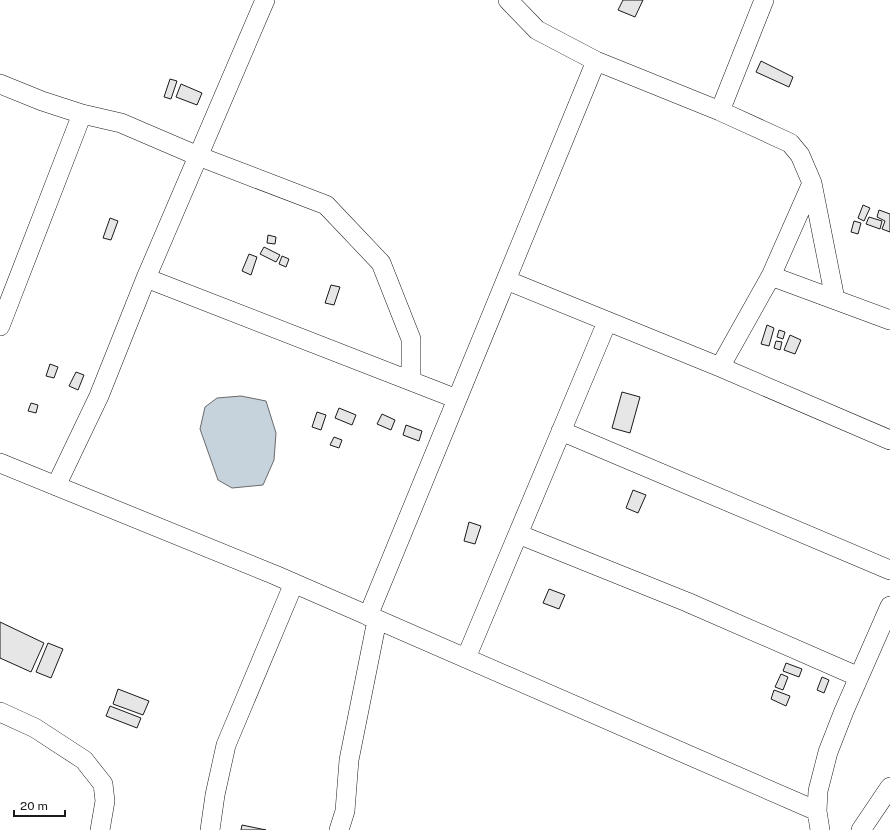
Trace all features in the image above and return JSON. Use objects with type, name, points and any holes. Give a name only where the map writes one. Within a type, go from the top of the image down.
[{"type":"street","points":[[56,486],[99,396],[146,278],[265,0]]},
{"type":"street","points":[[720,110],[764,0]]},
{"type":"street","points":[[515,3],[537,30],[596,61],[720,110],[790,143],[800,155],[812,184],[835,299]]},
{"type":"street","points":[[339,830],[345,811],[349,760],[373,618],[457,399],[596,61]]},
{"type":"street","points":[[0,84],[42,101],[82,114],[121,123],[198,156],[326,205],[381,263],[411,339],[411,381]]},
{"type":"street","points":[[0,326],[82,114]]},
{"type":"street","points":[[720,367],[771,276],[812,184]]},
{"type":"street","points":[[771,276],[835,299],[888,315]]},
{"type":"street","points":[[146,278],[457,399]]},
{"type":"street","points":[[506,280],[720,367],[890,440]]},
{"type":"street","points":[[466,658],[607,322]]},
{"type":"street","points":[[561,431],[890,570]]},
{"type":"street","points":[[0,463],[294,583],[817,811]]},
{"type":"street","points":[[518,534],[686,602],[859,677]]},
{"type":"street","points":[[210,830],[215,795],[226,745],[294,583]]},
{"type":"street","points":[[820,830],[817,811],[818,791],[828,752],[844,711],[890,606]]},
{"type":"street","points":[[0,712],[34,728],[84,760],[103,784],[105,801],[100,830]]},
{"type":"street","points":[[861,830],[890,786]]},
{"type":"shaded area","points":[[241,396],[266,401],[276,433],[274,460],[263,485],[232,488],[218,480],[200,429],[205,407],[217,398]]},
{"type":"building","points":[[623,0],[643,0],[635,17],[618,10]]},
{"type":"building","points":[[761,61],[793,77],[789,87],[756,72]]},
{"type":"building","points":[[170,79],[177,81],[171,99],[164,97]]},
{"type":"building","points":[[181,84],[202,93],[197,105],[176,97]]},
{"type":"building","points":[[863,205],[870,208],[864,221],[858,218]]},
{"type":"building","points":[[879,210],[890,214],[890,232],[882,229],[885,221],[877,217]]},
{"type":"building","points":[[869,217],[882,221],[880,229],[866,224]]},
{"type":"building","points":[[110,218],[118,221],[111,240],[103,238]]},
{"type":"building","points":[[854,221],[861,223],[858,234],[851,232]]},
{"type":"building","points":[[268,235],[276,237],[275,244],[267,243]]},
{"type":"building","points":[[264,247],[280,255],[276,262],[260,254]]},
{"type":"building","points":[[249,254],[257,257],[251,275],[242,271]]},
{"type":"building","points":[[282,256],[289,259],[286,267],[279,264]]},
{"type":"building","points":[[331,285],[340,287],[334,305],[325,303]]},
{"type":"building","points":[[767,325],[774,328],[769,346],[761,344]]},
{"type":"building","points":[[779,330],[785,332],[783,339],[777,337]]},
{"type":"building","points":[[790,335],[801,340],[795,354],[784,350]]},
{"type":"building","points":[[776,341],[782,342],[780,350],[774,348]]},
{"type":"building","points":[[50,364],[58,367],[54,378],[46,376]]},
{"type":"building","points":[[76,372],[84,375],[78,390],[69,386]]},
{"type":"building","points":[[622,392],[640,397],[630,433],[612,428]]},
{"type":"building","points":[[31,403],[38,405],[36,413],[28,411]]},
{"type":"building","points":[[339,408],[356,415],[352,425],[335,418]]},
{"type":"building","points":[[317,412],[326,415],[321,430],[312,427]]},
{"type":"building","points":[[382,414],[395,420],[391,430],[377,424]]},
{"type":"building","points":[[406,425],[422,431],[419,441],[403,435]]},
{"type":"building","points":[[334,437],[342,440],[339,448],[330,445]]},
{"type":"building","points":[[633,490],[646,495],[638,513],[626,508]]},
{"type":"building","points":[[469,522],[481,526],[475,544],[464,541]]},
{"type":"building","points":[[549,589],[565,595],[559,609],[543,603]]},
{"type":"building","points":[[0,622],[44,643],[31,672],[0,658]]},
{"type":"building","points":[[48,643],[63,649],[51,678],[36,672]]},
{"type":"building","points":[[786,663],[802,669],[799,677],[783,671]]},
{"type":"building","points":[[781,674],[788,677],[783,690],[775,687]]},
{"type":"building","points":[[822,677],[829,680],[824,693],[817,690]]},
{"type":"building","points":[[118,689],[149,701],[143,715],[113,704]]},
{"type":"building","points":[[774,690],[790,696],[786,706],[771,699]]},
{"type":"building","points":[[110,706],[141,718],[137,728],[106,716]]},
{"type":"building","points":[[242,825],[266,830],[241,830]]}]
